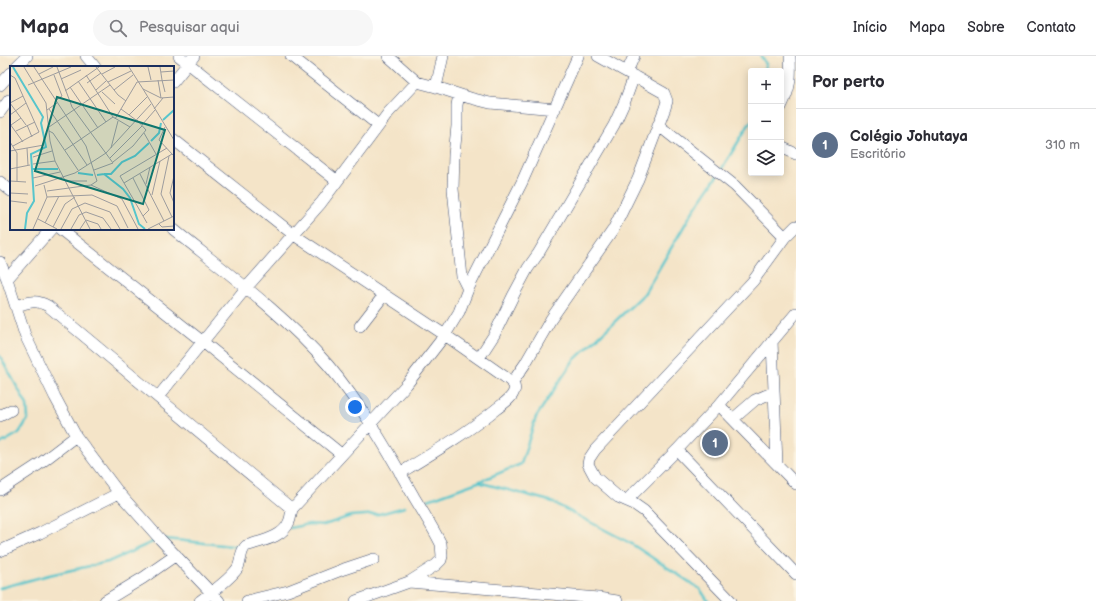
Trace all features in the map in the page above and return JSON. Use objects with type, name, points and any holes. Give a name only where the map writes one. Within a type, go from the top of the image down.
[{"type":"street","points":[[17,66],[26,56]]},
{"type":"street","points":[[86,56],[94,66]]},
{"type":"street","points":[[179,56],[191,60],[337,181]]},
{"type":"street","points":[[291,56],[378,126]]},
{"type":"street","points":[[388,56],[417,82],[490,103],[554,109]]},
{"type":"street","points":[[436,87],[442,56]]},
{"type":"street","points":[[200,601],[216,597],[236,570],[242,549],[246,546],[279,534],[286,528],[292,509],[407,384],[445,335],[458,312],[468,288],[522,182],[578,56]]},
{"type":"street","points":[[512,383],[525,364],[551,319],[613,230],[638,180],[667,101],[664,93],[598,56]]},
{"type":"street","points":[[478,358],[494,335],[528,268],[538,254],[614,125],[625,101],[634,56]]},
{"type":"street","points":[[782,104],[791,78],[790,56]]},
{"type":"street","points":[[174,81],[191,60]]},
{"type":"street","points":[[0,85],[10,74]]},
{"type":"street","points":[[158,397],[246,288],[321,203],[389,112],[417,82]]},
{"type":"street","points":[[0,92],[10,100],[0,112]]},
{"type":"street","points":[[459,95],[457,105],[453,189],[462,277],[468,288]]},
{"type":"street","points":[[658,125],[735,186],[785,237]]},
{"type":"street","points":[[174,140],[294,235],[445,335],[512,383],[515,388],[514,392],[499,407],[459,437],[400,473]]},
{"type":"street","points":[[784,148],[796,154]]},
{"type":"street","points":[[0,182],[10,190]]},
{"type":"street","points":[[731,601],[644,511],[627,500],[618,497],[595,477],[588,464],[589,459],[595,450],[753,281],[785,237],[796,226]]},
{"type":"street","points":[[7,279],[50,230]]},
{"type":"street","points":[[61,230],[341,454]]},
{"type":"street","points":[[174,230],[246,288],[294,330],[327,364],[370,424],[437,536],[442,550],[441,560],[436,565],[409,582],[356,601]]},
{"type":"street","points":[[0,262],[25,335],[55,398],[76,436],[119,493],[160,539],[216,597]]},
{"type":"street","points":[[360,326],[384,295]]},
{"type":"street","points":[[16,306],[32,302],[40,302],[48,306],[292,509]]},
{"type":"street","points":[[627,500],[719,405],[796,313]]},
{"type":"street","points":[[772,341],[777,464]]},
{"type":"street","points":[[733,418],[755,400],[774,392]]},
{"type":"street","points":[[719,405],[796,484]]},
{"type":"street","points":[[0,416],[11,410]]},
{"type":"street","points":[[0,490],[38,465],[76,436]]},
{"type":"street","points":[[676,450],[796,574]]},
{"type":"street","points":[[0,551],[40,533],[119,493]]},
{"type":"street","points":[[105,601],[143,578],[176,555]]},
{"type":"street","points":[[247,601],[288,591],[374,559]]},
{"type":"street","points":[[409,582],[598,598],[617,601]]},
{"type":"waterway","points":[[761,56],[766,64],[765,68]]},
{"type":"waterway","points":[[721,170],[748,126]]},
{"type":"waterway","points":[[478,482],[521,464],[536,417],[573,361],[644,294],[693,211],[717,176]]},
{"type":"waterway","points":[[0,356],[27,405],[28,419],[19,433],[0,444]]},
{"type":"waterway","points":[[428,500],[478,482],[550,501],[630,543],[700,589],[708,601]]},
{"type":"waterway","points":[[290,528],[309,524],[324,525],[351,516],[379,514],[405,507]]},
{"type":"waterway","points":[[166,539],[241,547]]},
{"type":"waterway","points":[[0,588],[108,562],[157,540]]},
{"type":"place","name":"Colégio Johutaya","points":[[715,443]]}]
